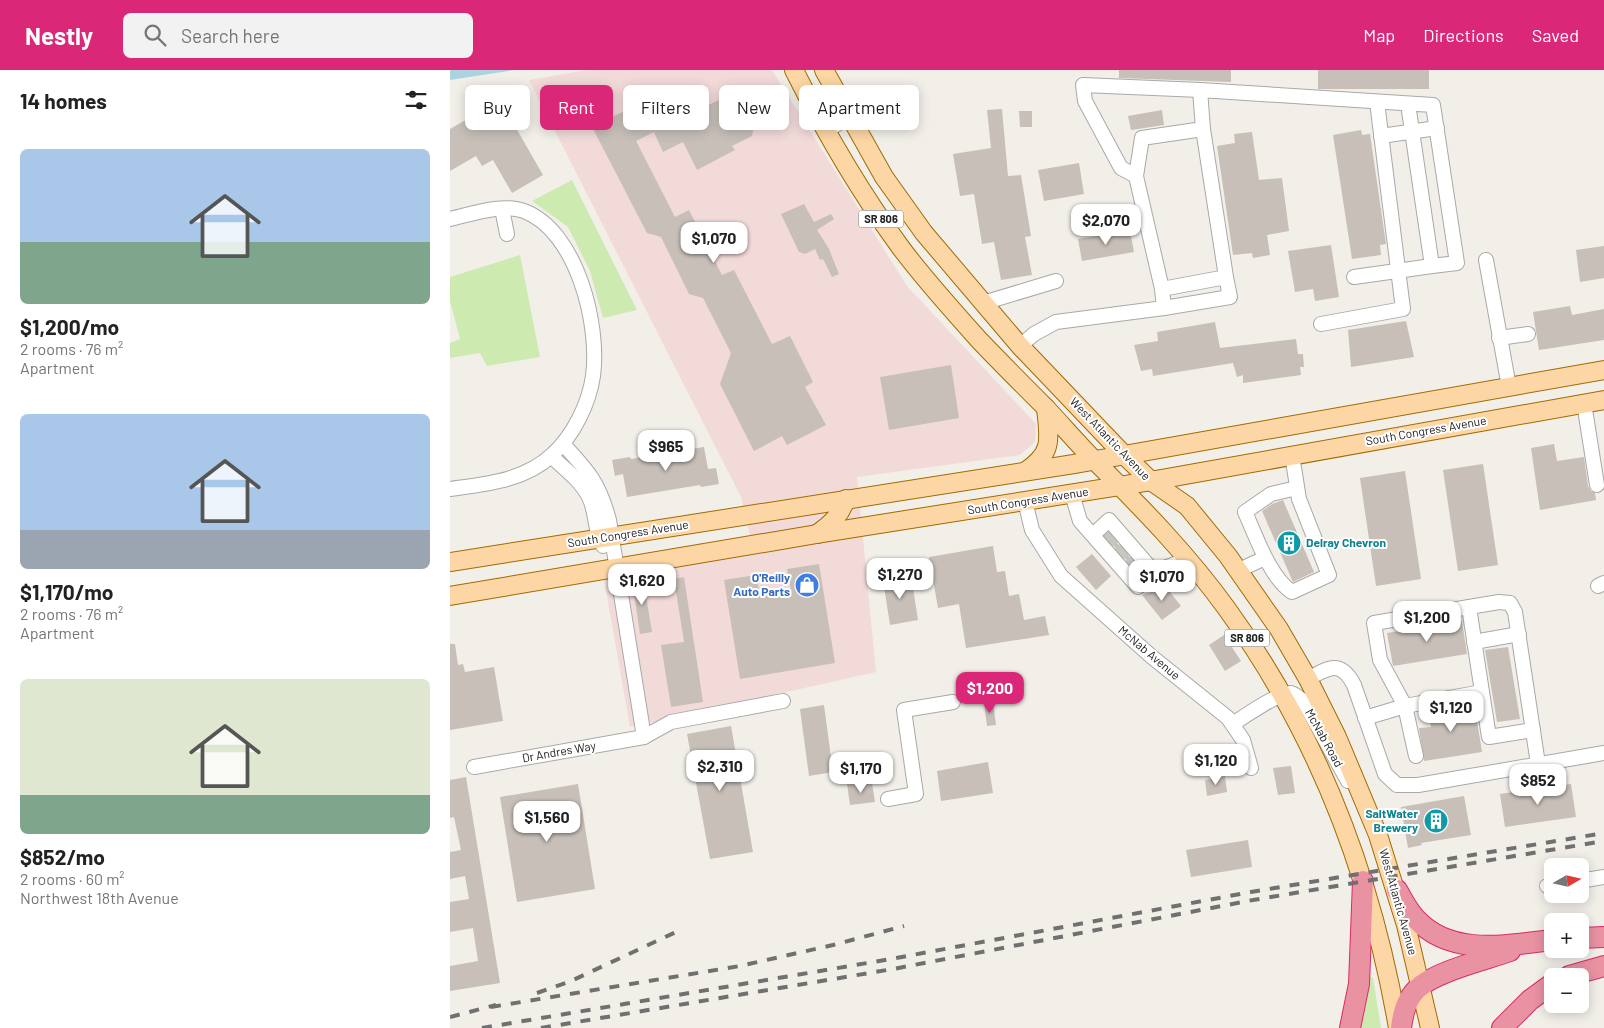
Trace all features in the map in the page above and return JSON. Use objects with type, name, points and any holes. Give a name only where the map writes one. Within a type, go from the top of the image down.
[{"type":"highway","points":[[1350,1028],[1359,984],[1363,881]]},
{"type":"highway","points":[[1397,890],[1414,918],[1425,928],[1443,939],[1469,946],[1543,941]]},
{"type":"highway","points":[[1589,938],[1604,937]]},
{"type":"highway","points":[[1400,1028],[1406,1005],[1421,986],[1452,971],[1543,941]]},
{"type":"highway","points":[[1589,970],[1604,966]]},
{"type":"highway","points":[[1502,1028],[1523,1006],[1544,990]]},
{"type":"main road","name":"West Atlantic Avenue","points":[[794,70],[825,131],[862,192],[902,249],[981,341],[1094,460],[1149,514],[1188,559],[1234,619],[1283,695],[1321,770],[1363,881],[1382,949],[1400,1028]]},
{"type":"main road","name":"West Atlantic Avenue","points":[[824,70],[832,85]]},
{"type":"main road","name":"West Atlantic Avenue","points":[[857,130],[884,177],[924,233],[983,303],[1020,346],[1124,456],[1151,481],[1187,506],[1239,570],[1279,629],[1308,679],[1352,770],[1378,835],[1397,890],[1430,1028]]},
{"type":"main road","name":"South Congress Avenue","points":[[450,562],[1124,456],[1604,370]]},
{"type":"main road","name":"South Congress Avenue","points":[[450,596],[817,534],[1151,481],[1604,400]]},
{"type":"main road","points":[[1025,472],[1040,462],[1046,449],[1048,432],[1046,408]]},
{"type":"main road","points":[[817,534],[832,523],[841,512],[846,499]]},
{"type":"street","points":[[1136,176],[1121,168],[1085,101],[1083,85],[1200,90],[1434,105],[1457,263],[1354,276]]},
{"type":"street","points":[[1020,346],[1034,334],[1056,322],[1164,308],[1230,297],[1203,129],[1200,90]]},
{"type":"street","points":[[1321,324],[1403,310],[1376,102]]},
{"type":"street","points":[[1408,104],[1432,266]]},
{"type":"street","points":[[1381,136],[1437,128]]},
{"type":"street","points":[[1164,308],[1162,289],[1136,176],[1142,138],[1203,129]]},
{"type":"street","points":[[502,209],[507,234]]},
{"type":"street","points":[[450,219],[502,209],[522,210],[540,218],[556,234],[579,276],[588,304],[594,339],[593,376],[584,408],[563,444],[539,465],[521,474],[496,482],[450,489]]},
{"type":"street","points":[[1486,260],[1509,387]]},
{"type":"street","points":[[1162,289],[1226,277]]},
{"type":"street","points":[[983,303],[1056,281]]},
{"type":"street","points":[[1499,338],[1528,334]]},
{"type":"street","points":[[1584,404],[1597,485]]},
{"type":"street","points":[[563,444],[586,468],[600,489],[609,520],[605,537]]},
{"type":"street","points":[[1292,455],[1298,488],[1299,499],[1328,575],[1292,592],[1284,587],[1265,558],[1245,512],[1270,494],[1298,488]]},
{"type":"street","points":[[551,456],[589,496],[605,537],[615,569],[644,737]]},
{"type":"street","points":[[1072,494],[1080,521],[1093,535],[1111,539],[1133,563],[1154,572]]},
{"type":"street","name":"McNab Avenue","points":[[1025,502],[1032,530],[1061,576],[1152,657],[1233,724]]},
{"type":"street","points":[[1093,535],[1109,520],[1111,539],[1133,563],[1138,587],[1154,572],[1188,559]]},
{"type":"street","points":[[1239,570],[1265,558]]},
{"type":"street","points":[[1416,756],[1405,706],[1380,660],[1374,623],[1499,602],[1510,603],[1515,612],[1538,764]]},
{"type":"street","points":[[1469,607],[1489,737],[1533,730]]},
{"type":"street","points":[[1474,642],[1518,634]]},
{"type":"street","points":[[1308,679],[1332,667],[1344,671],[1354,686],[1385,774],[1397,785],[1418,785],[1604,753]]},
{"type":"street","points":[[1365,718],[1405,706],[1482,692]]},
{"type":"street","name":"McNab Road","points":[[1283,695],[1290,693],[1296,695],[1304,702],[1378,835]]},
{"type":"street","points":[[1251,768],[1243,740],[1233,724],[1257,708],[1283,695]]},
{"type":"street","name":"Dr Andres Way","points":[[474,767],[644,737],[671,722],[783,701]]},
{"type":"street","points":[[888,799],[916,794],[904,710],[953,702]]},
{"type":"street","points":[[1589,880],[1604,877]]},
{"type":"shaded area","points":[[587,70],[772,70],[781,85],[719,85],[719,130],[789,130],[789,97],[799,113],[799,130],[810,130],[907,286],[1036,424],[1035,442],[1020,455],[857,477],[876,672],[630,727],[604,579],[754,553],[741,497],[554,130],[613,130],[613,85],[540,85],[540,102],[529,80]]},
{"type":"green space","points":[[572,180],[637,310],[603,318],[590,271],[568,227],[532,201]]},
{"type":"green space","points":[[520,255],[540,357],[487,366],[480,353],[450,358],[450,343],[460,339],[450,301],[450,277]]},
{"type":"green space","points":[[1367,976],[1373,978],[1381,1028],[1358,1028]]},
{"type":"water","points":[[450,70],[514,70],[450,80]]},
{"type":"building","points":[[1119,70],[1231,70],[1231,82],[1119,78]]},
{"type":"building","points":[[1318,70],[1429,70],[1429,89],[1318,89]]},
{"type":"building","points":[[719,100],[719,130],[753,130],[752,136],[732,146],[735,150],[697,170],[683,142],[663,152],[654,132],[636,141],[675,217],[689,210],[722,275],[734,270],[772,344],[790,336],[813,382],[805,387],[826,425],[787,445],[782,436],[754,451],[720,384],[731,353],[703,298],[689,294],[661,237],[647,233],[594,130],[613,130],[613,116],[623,112],[623,130],[709,130],[709,105]]},
{"type":"building","points":[[1002,109],[1008,176],[1021,175],[1031,236],[1025,237],[1032,275],[1001,280],[994,242],[982,244],[974,194],[960,196],[953,154],[991,148],[987,110]]},
{"type":"building","points":[[1162,110],[1164,125],[1131,130],[1128,116]]},
{"type":"building","points":[[1019,111],[1032,111],[1032,127],[1020,127]]},
{"type":"building","points":[[465,120],[465,130],[517,130],[543,175],[512,193],[493,160],[482,166],[476,156],[450,171],[450,129]]},
{"type":"building","points":[[1361,130],[1362,135],[1370,134],[1386,244],[1380,245],[1381,255],[1352,259],[1333,135]]},
{"type":"building","points":[[1252,132],[1259,180],[1282,178],[1289,231],[1267,235],[1270,255],[1253,258],[1252,253],[1233,255],[1217,146],[1235,143],[1234,134]]},
{"type":"building","points":[[1079,163],[1084,194],[1044,201],[1038,170]]},
{"type":"building","points":[[804,204],[814,222],[831,214],[834,219],[817,230],[829,249],[839,274],[832,277],[823,259],[820,260],[815,249],[805,254],[799,252],[781,214]]},
{"type":"building","points":[[1130,231],[1134,252],[1082,261],[1078,239]]},
{"type":"building","points":[[1331,245],[1339,297],[1315,301],[1313,289],[1295,292],[1288,251]]},
{"type":"building","points":[[1604,246],[1604,278],[1580,282],[1576,250]]},
{"type":"building","points":[[1570,306],[1572,315],[1604,309],[1604,340],[1539,350],[1533,312]]},
{"type":"building","points":[[1406,321],[1414,357],[1351,367],[1348,330]]},
{"type":"building","points":[[1215,322],[1220,348],[1296,339],[1298,354],[1303,354],[1304,367],[1300,367],[1301,375],[1243,383],[1243,375],[1237,377],[1233,363],[1153,376],[1152,369],[1141,371],[1134,345],[1158,341],[1157,332]]},
{"type":"building","points":[[951,365],[959,418],[889,430],[880,377]]},
{"type":"building","points":[[1554,444],[1557,461],[1584,457],[1588,486],[1595,493],[1596,500],[1540,510],[1531,448]]},
{"type":"building","points":[[704,447],[708,469],[716,468],[719,484],[701,487],[700,485],[627,497],[623,474],[615,476],[612,460],[630,457],[631,459]]},
{"type":"building","points":[[1483,464],[1498,565],[1458,571],[1443,470]]},
{"type":"building","points":[[1405,471],[1421,579],[1376,586],[1360,478]]},
{"type":"building","name":"Delray Chevron","points":[[1283,500],[1314,572],[1293,582],[1262,511],[1272,504]]},
{"type":"building","points":[[1108,533],[1142,571],[1139,574],[1105,536]]},
{"type":"building","points":[[993,546],[997,572],[1005,571],[1009,596],[1019,594],[1024,620],[1045,616],[1049,635],[966,648],[959,604],[938,608],[929,557]]},
{"type":"building","points":[[1092,554],[1111,576],[1096,590],[1076,567]]},
{"type":"building","points":[[819,564],[835,663],[740,679],[724,580],[756,575],[760,595],[791,590],[787,569]]},
{"type":"building","points":[[911,575],[918,620],[890,625],[883,580]]},
{"type":"building","points":[[684,577],[703,702],[671,707],[661,645],[684,642],[674,579]]},
{"type":"building","points":[[643,578],[652,632],[640,634],[632,580]]},
{"type":"building","points":[[1166,587],[1181,606],[1162,620],[1142,595]]},
{"type":"building","points":[[1462,621],[1467,654],[1393,666],[1387,633]]},
{"type":"building","points":[[1224,635],[1241,661],[1225,671],[1209,645]]},
{"type":"building","points":[[450,644],[455,644],[458,665],[463,664],[465,672],[494,667],[503,721],[450,730]]},
{"type":"building","points":[[1508,647],[1520,719],[1497,722],[1485,650]]},
{"type":"building","points":[[993,702],[996,725],[987,726],[984,703]]},
{"type":"building","points":[[1474,702],[1482,752],[1424,761],[1419,728],[1431,727],[1428,711]]},
{"type":"building","points":[[824,705],[833,772],[809,776],[800,709]]},
{"type":"building","points":[[731,726],[753,852],[710,859],[687,734]]},
{"type":"building","points":[[988,762],[993,793],[941,801],[937,771]]},
{"type":"building","points":[[1291,766],[1295,793],[1278,795],[1273,768]]},
{"type":"building","points":[[1225,776],[1227,792],[1207,796],[1205,780]]},
{"type":"building","points":[[466,777],[500,983],[450,991],[450,966],[478,961],[473,928],[450,932],[450,902],[469,899],[465,876],[450,879],[450,852],[461,850],[454,817],[450,818],[450,780]]},
{"type":"building","points":[[860,782],[860,785],[872,783],[875,802],[850,805],[847,784]]},
{"type":"building","points":[[578,784],[595,889],[517,902],[500,797]]},
{"type":"building","points":[[1571,784],[1576,817],[1505,827],[1500,794]]},
{"type":"building","name":"SaltWater Brewery","points":[[1464,796],[1471,835],[1421,843],[1422,845],[1408,848],[1401,807]]},
{"type":"building","points":[[1248,840],[1252,867],[1191,877],[1186,850]]},
{"type":"tunnel","points":[[1105,543],[1116,535]]},
{"type":"tunnel","points":[[1117,556],[1127,547]]},
{"type":"tunnel","points":[[1128,568],[1138,559]]},
{"type":"railway","points":[[482,1028],[891,959],[1251,892],[1604,833]]},
{"type":"railway","points":[[541,1028],[893,969],[1253,900],[1604,841]]},
{"type":"railway","points":[[491,1007],[740,966],[833,945],[904,926]]},
{"type":"railway","points":[[537,993],[571,981],[676,932]]},
{"type":"railway","points":[[450,1017],[496,1005]]},
{"type":"place","name":"Delray Chevron","points":[[1289,543]]},
{"type":"place","name":"O'Reilly Auto Parts","points":[[807,585]]},
{"type":"place","name":"SaltWater Brewery","points":[[1436,821]]}]
